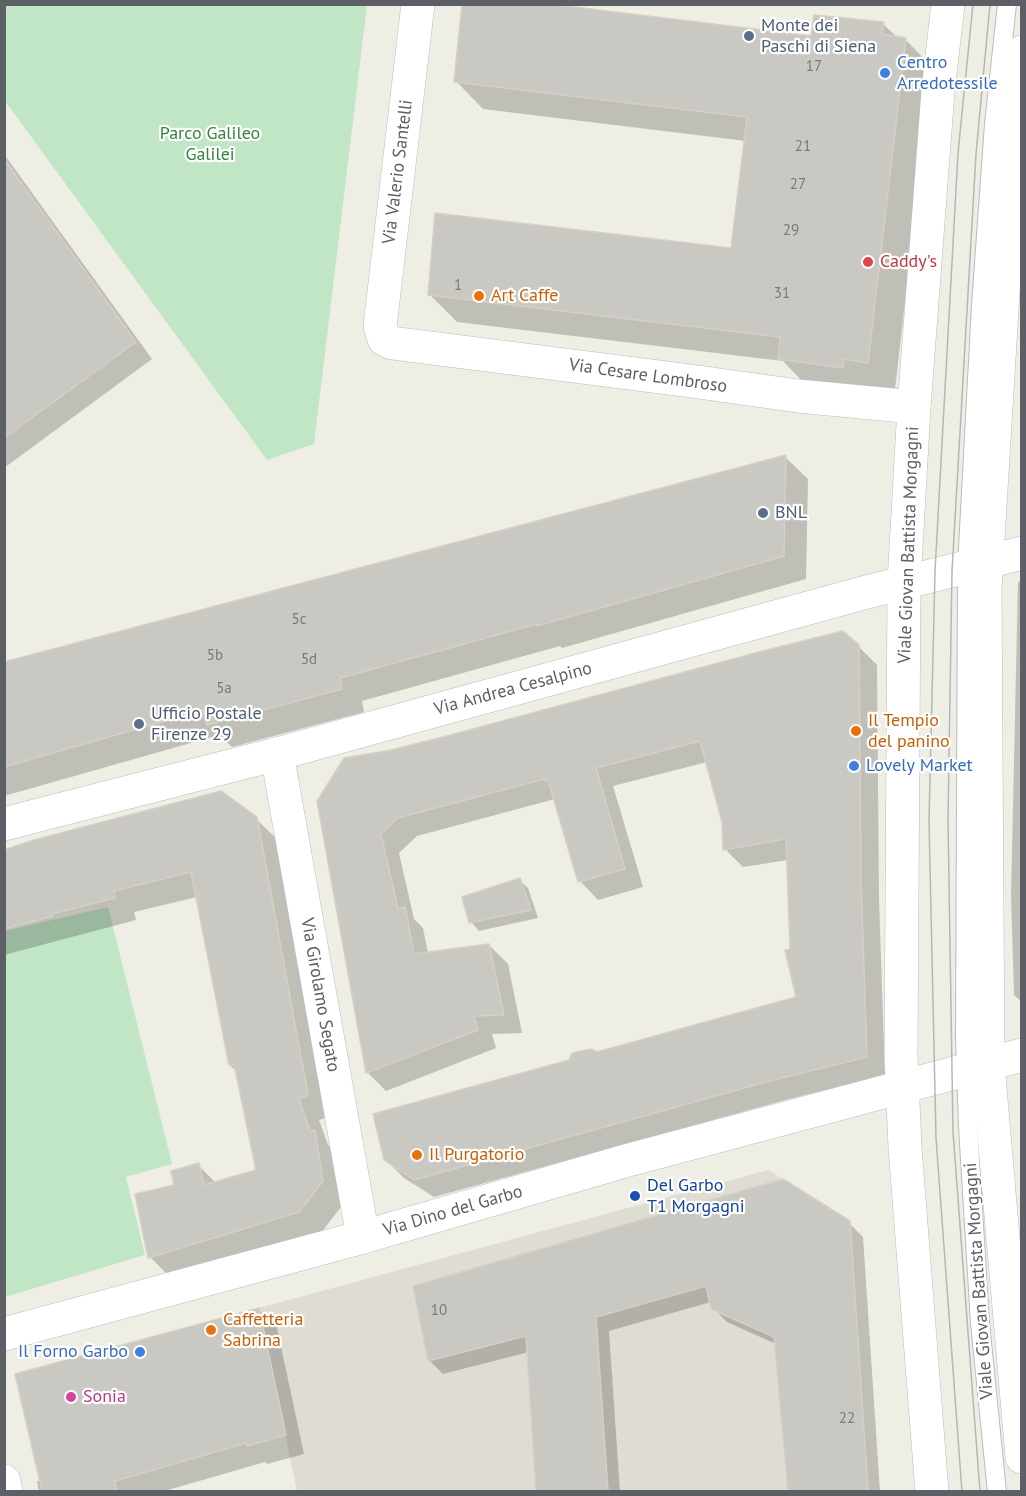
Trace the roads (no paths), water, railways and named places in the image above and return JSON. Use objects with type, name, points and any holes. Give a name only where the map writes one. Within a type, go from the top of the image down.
[{"type":"street","name":"Via Valerio Santelli","points":[[384,339],[380,326],[418,4]]},
{"type":"street","name":"Viale Giovan Battista Morgagni","points":[[932,1491],[902,1087],[904,583],[914,407],[938,91],[948,4]]},
{"type":"street","name":"Viale Giovan Battista Morgagni","points":[[1022,52],[977,564],[977,1068],[1022,1457]]},
{"type":"street","name":"Via Cesare Lombroso","points":[[384,339],[392,343],[760,391],[914,407]]},
{"type":"street","name":"Via Andrea Cesalpino","points":[[4,824],[277,754],[1022,553]]},
{"type":"street","name":"Via Girolamo Segato","points":[[277,754],[363,1237]]},
{"type":"street","points":[[902,1087],[1022,1055]]},
{"type":"street","name":"Via Dino del Garbo","points":[[4,1334],[363,1237],[625,1161],[902,1087]]},
{"type":"street","points":[[4,1481],[6,1491]]},
{"type":"lane","name":"Viale Giovan Battista Morgagni","points":[[977,564],[982,294],[994,124],[1006,4]]},
{"type":"lane","name":"Viale Giovan Battista Morgagni","points":[[977,1068],[980,1323],[998,1491]]},
{"type":"tram line","points":[[962,1492],[936,1138],[929,821],[935,571],[958,153],[973,4]]},
{"type":"tram line","points":[[980,1492],[953,1132],[948,820],[952,571],[976,154],[990,4]]},
{"type":"place","name":"Monte dei Paschi di Siena","points":[[749,36]]},
{"type":"place","name":"Centro Arredotessile","points":[[885,73]]},
{"type":"place","name":"Caddy's","points":[[868,262]]},
{"type":"place","name":"Art Caffe","points":[[479,296]]},
{"type":"place","name":"BNL","points":[[763,513]]},
{"type":"place","name":"Ufficio Postale Firenze 29","points":[[139,724]]},
{"type":"place","name":"Il Tempio del panino","points":[[856,731]]},
{"type":"place","name":"Lovely Market","points":[[854,766]]},
{"type":"place","name":"Il Purgatorio","points":[[417,1155]]},
{"type":"place","name":"Del Garbo T1 Morgagni","points":[[635,1196]]},
{"type":"place","name":"Caffetteria Sabrina","points":[[211,1330]]},
{"type":"place","name":"Il Forno Garbo","points":[[140,1352]]},
{"type":"place","name":"Sonia","points":[[71,1397]]},
{"type":"park label","name":"Parco Galileo Galilei","points":[[210,144]]}]
